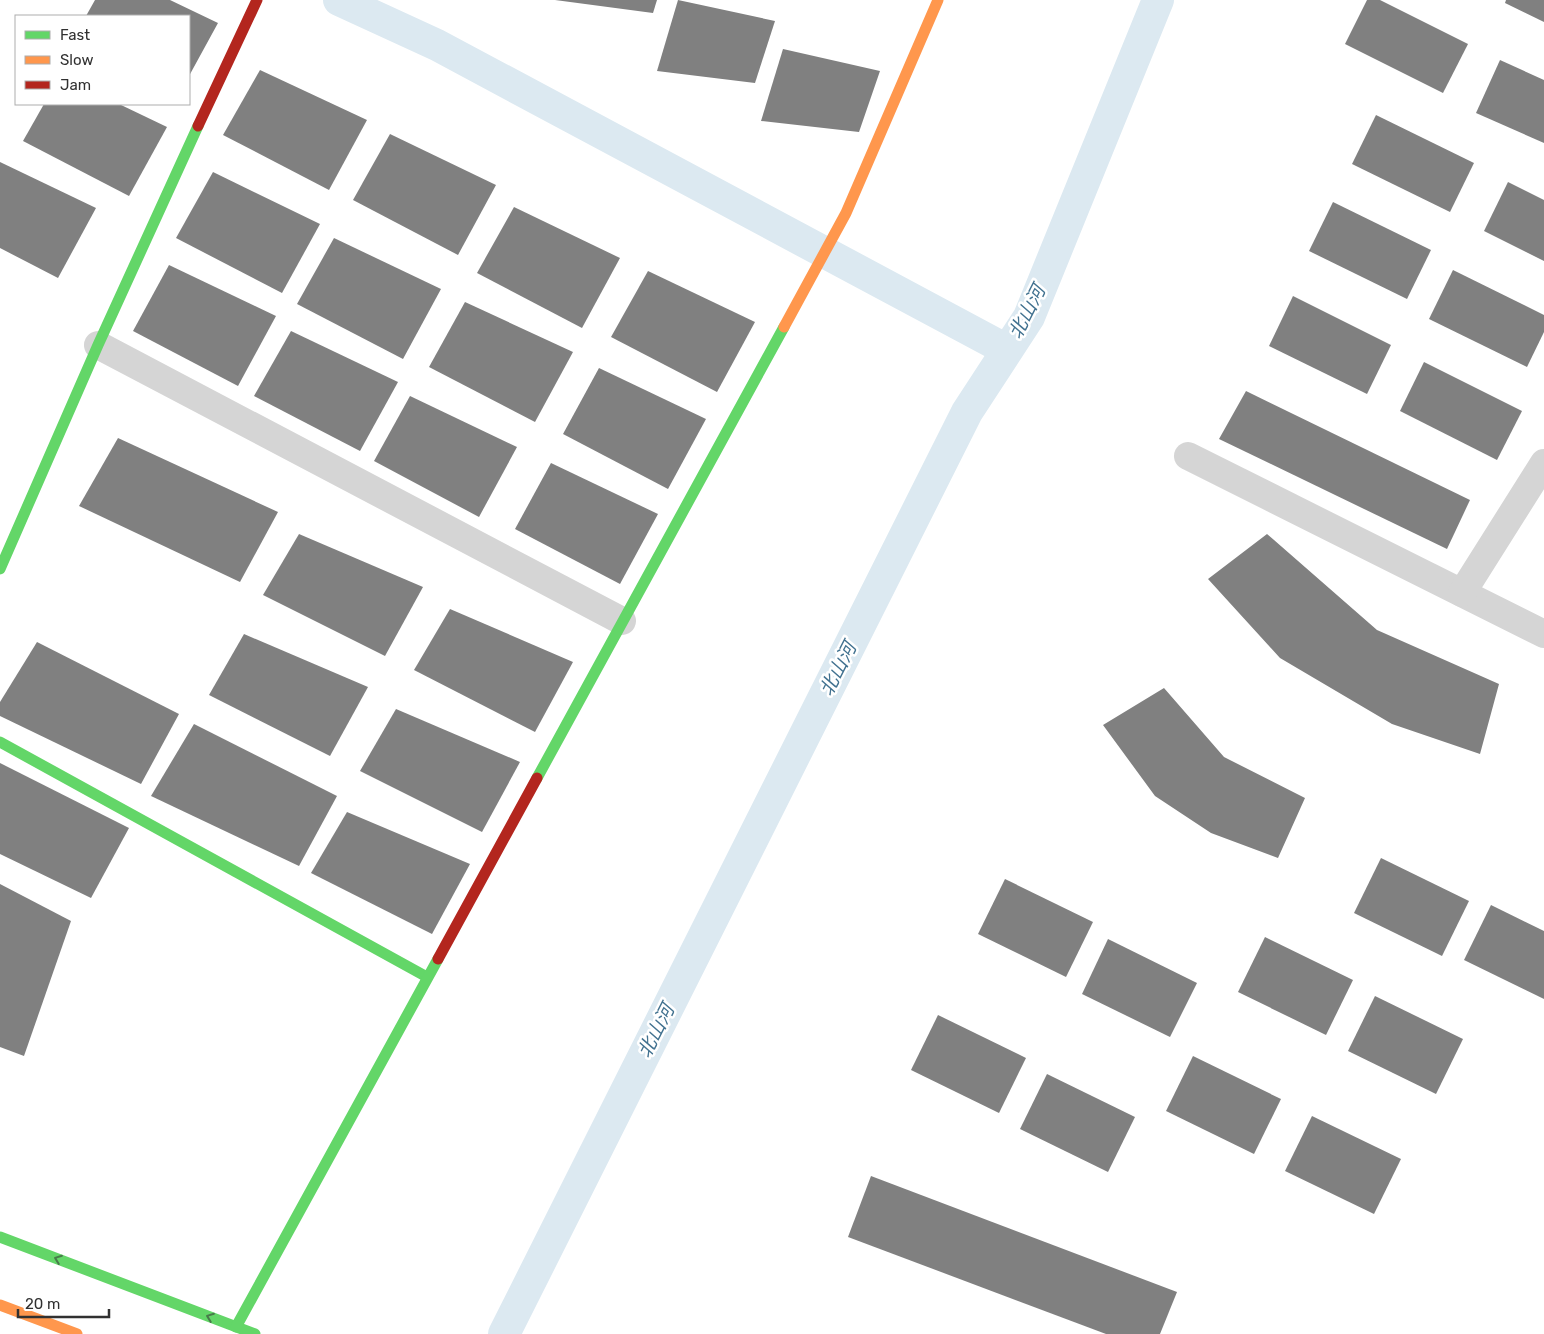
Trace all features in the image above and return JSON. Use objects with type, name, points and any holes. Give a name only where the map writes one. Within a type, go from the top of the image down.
[{"type":"street","points":[[0,569],[98,345],[241,31],[257,0]]},
{"type":"street","points":[[236,1327],[846,213],[938,0]]},
{"type":"street","points":[[98,345],[622,621]]},
{"type":"street","points":[[1188,456],[1544,634]]},
{"type":"street","points":[[1462,593],[1544,463]]},
{"type":"street","points":[[0,742],[427,977]]},
{"type":"street","points":[[0,1237],[255,1334]]},
{"type":"street","points":[[0,1305],[77,1334]]},
{"type":"building","points":[[95,0],[170,0],[218,23],[190,74],[190,15],[87,15]]},
{"type":"building","points":[[555,0],[657,0],[653,13]]},
{"type":"building","points":[[678,0],[775,21],[755,83],[657,71]]},
{"type":"building","points":[[1367,0],[1380,0],[1468,44],[1443,93],[1345,44]]},
{"type":"building","points":[[1506,0],[1544,0],[1544,22],[1505,3]]},
{"type":"building","points":[[783,49],[880,71],[859,132],[761,121]]},
{"type":"building","points":[[1500,60],[1544,80],[1544,143],[1476,113]]},
{"type":"building","points":[[260,70],[367,120],[329,190],[223,135]]},
{"type":"building","points":[[43,105],[121,105],[167,127],[129,196],[23,141]]},
{"type":"building","points":[[1376,115],[1474,163],[1450,212],[1352,164]]},
{"type":"building","points":[[390,134],[496,185],[458,255],[353,200]]},
{"type":"building","points":[[0,162],[96,208],[58,278],[0,248]]},
{"type":"building","points":[[213,172],[320,224],[282,293],[176,238]]},
{"type":"building","points":[[1508,182],[1544,200],[1544,261],[1484,231]]},
{"type":"building","points":[[1333,202],[1431,250],[1407,299],[1309,251]]},
{"type":"building","points":[[514,207],[620,258],[582,328],[477,273]]},
{"type":"building","points":[[334,238],[441,289],[403,359],[297,304]]},
{"type":"building","points":[[169,265],[276,316],[238,386],[133,331]]},
{"type":"building","points":[[1453,270],[1544,315],[1544,332],[1527,367],[1429,319]]},
{"type":"building","points":[[648,271],[755,322],[717,392],[611,337]]},
{"type":"building","points":[[1293,296],[1391,345],[1367,394],[1269,346]]},
{"type":"building","points":[[465,302],[573,352],[535,422],[429,367]]},
{"type":"building","points":[[291,331],[398,382],[360,451],[254,396]]},
{"type":"building","points":[[1424,362],[1522,411],[1497,460],[1400,411]]},
{"type":"building","points":[[599,368],[706,419],[668,489],[563,434]]},
{"type":"building","points":[[1246,391],[1470,500],[1447,549],[1219,439]]},
{"type":"building","points":[[410,396],[517,447],[479,517],[374,461]]},
{"type":"building","points":[[118,438],[278,512],[240,582],[79,506]]},
{"type":"building","points":[[551,463],[658,514],[620,584],[515,529]]},
{"type":"building","points":[[299,534],[423,587],[385,656],[263,595]]},
{"type":"building","points":[[1267,534],[1377,630],[1499,684],[1480,754],[1392,724],[1280,658],[1208,579]]},
{"type":"building","points":[[450,609],[573,662],[535,732],[414,670]]},
{"type":"building","points":[[244,634],[368,687],[330,756],[209,695]]},
{"type":"building","points":[[37,642],[179,714],[141,784],[0,716],[0,702]]},
{"type":"building","points":[[1164,688],[1224,757],[1305,798],[1278,858],[1211,833],[1155,796],[1103,725]]},
{"type":"building","points":[[396,709],[520,762],[482,832],[360,771]]},
{"type":"building","points":[[194,724],[337,796],[299,866],[151,796]]},
{"type":"building","points":[[0,763],[129,828],[91,898],[0,854]]},
{"type":"building","points":[[347,812],[470,864],[432,934],[311,873]]},
{"type":"building","points":[[1381,858],[1469,901],[1442,956],[1354,913]]},
{"type":"building","points":[[1005,879],[1093,922],[1066,977],[978,934]]},
{"type":"building","points":[[0,884],[71,921],[24,1056],[0,1047]]},
{"type":"building","points":[[1491,905],[1544,931],[1544,999],[1464,960]]},
{"type":"building","points":[[1265,937],[1353,980],[1326,1035],[1238,992]]},
{"type":"building","points":[[1108,939],[1197,983],[1170,1037],[1082,994]]},
{"type":"building","points":[[1375,996],[1463,1039],[1436,1094],[1348,1051]]},
{"type":"building","points":[[938,1015],[1026,1058],[999,1113],[911,1070]]},
{"type":"building","points":[[1193,1056],[1281,1099],[1254,1154],[1166,1111]]},
{"type":"building","points":[[1047,1074],[1135,1117],[1108,1172],[1020,1129]]},
{"type":"building","points":[[1312,1116],[1401,1159],[1374,1214],[1285,1171]]},
{"type":"building","points":[[871,1176],[1177,1292],[1160,1334],[1106,1334],[848,1237]]},
{"type":"waterway","points":[[339,0],[437,45],[1007,350]]},
{"type":"waterway","name":"北山河","points":[[504,1334],[967,412],[1029,317],[1158,0]]},
{"type":"traffic: fast","points":[[0,569],[98,345],[198,126]]},
{"type":"traffic: fast","points":[[537,778],[784,327]]},
{"type":"traffic: fast","points":[[0,742],[427,977]]},
{"type":"traffic: fast","points":[[236,1327],[438,959]]},
{"type":"traffic: fast","points":[[0,1237],[255,1334]]},
{"type":"traffic: slow","points":[[784,327],[846,213],[938,0]]},
{"type":"traffic: slow","points":[[0,1305],[77,1334]]},
{"type":"traffic: jam","points":[[198,126],[257,0]]},
{"type":"traffic: jam","points":[[438,959],[537,778]]}]
